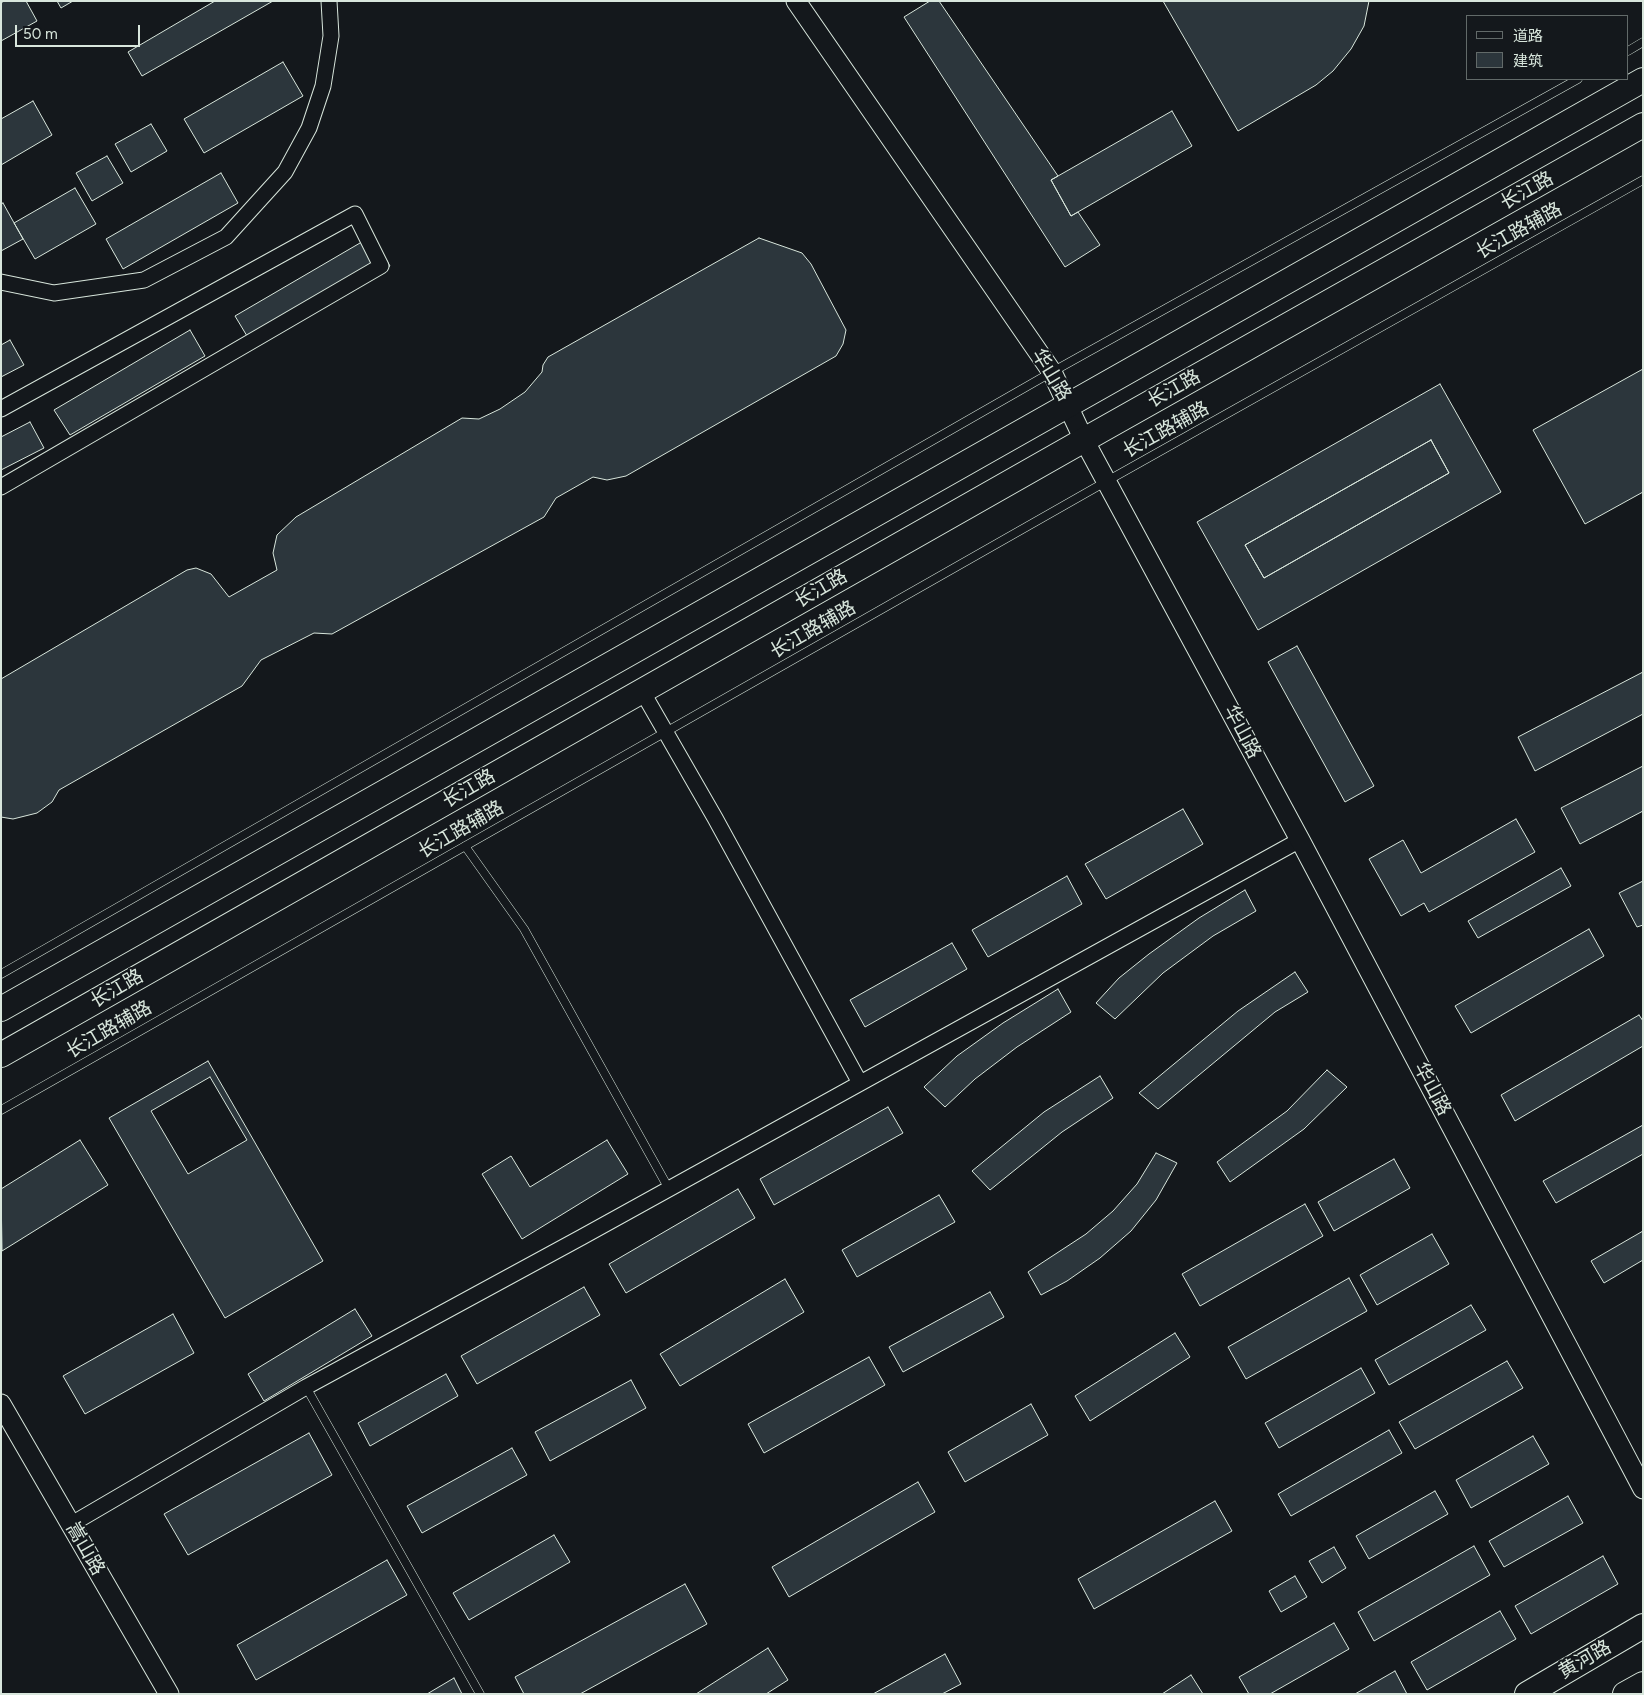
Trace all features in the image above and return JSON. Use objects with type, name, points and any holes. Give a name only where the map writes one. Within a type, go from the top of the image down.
[{"type":"main road","name":"长江路","points":[[1,1008],[1068,403],[1643,80]]},
{"type":"main road","name":"长江路","points":[[1,1055],[1643,125]]},
{"type":"main road","name":"黄河路","points":[[1527,1694],[1643,1626]]},
{"type":"main road","points":[[1625,1694],[1643,1684]]},
{"type":"street","points":[[1,282],[54,293],[144,280],[226,237],[285,172],[309,128],[324,86],[331,36],[329,1]]},
{"type":"street","name":"华山路","points":[[796,1],[1052,372],[1084,440],[1300,840],[1643,1489]]},
{"type":"street","points":[[1,409],[355,214],[380,266],[1,487]]},
{"type":"street","points":[[642,691],[860,1083]]},
{"type":"street","points":[[70,1525],[306,1387],[669,1189],[1300,840]]},
{"type":"street","name":"嵩山路","points":[[1,1404],[168,1694]]},
{"type":"lane","points":[[1629,50],[1643,42]]},
{"type":"lane","points":[[1,974],[1052,372],[1576,80]]},
{"type":"lane","name":"长江路辅路","points":[[1,1110],[1107,481],[1643,180]]},
{"type":"lane","points":[[465,846],[524,929],[669,1189]]},
{"type":"lane","points":[[306,1387],[480,1694]]},
{"type":"building","points":[[4,1],[26,1],[37,21],[1,41],[1,3]]},
{"type":"building","points":[[57,1],[73,1],[61,8]]},
{"type":"building","points":[[215,1],[273,1],[142,76],[128,52]]},
{"type":"building","points":[[930,1],[939,1],[1058,176],[1051,180],[1071,216],[1078,212],[1100,245],[1065,267],[904,17]]},
{"type":"building","points":[[1163,1],[1369,1],[1364,26],[1351,49],[1333,71],[1316,85],[1238,131]]},
{"type":"building","points":[[283,62],[303,96],[204,153],[184,119]]},
{"type":"building","points":[[33,101],[52,135],[1,165],[1,119]]},
{"type":"building","points":[[1172,111],[1192,146],[1071,216],[1051,180]]},
{"type":"building","points":[[151,124],[167,151],[131,172],[115,144]]},
{"type":"building","points":[[107,156],[123,183],[92,201],[76,173]]},
{"type":"building","points":[[221,173],[238,203],[123,269],[106,239]]},
{"type":"building","points":[[75,188],[96,224],[35,259],[14,223]]},
{"type":"building","points":[[3,203],[23,239],[1,251],[1,204]]},
{"type":"building","points":[[372,236],[390,266],[253,346],[235,316]]},
{"type":"building","points":[[759,238],[802,253],[811,264],[846,330],[843,344],[836,356],[626,476],[607,480],[593,477],[556,498],[544,517],[332,634],[314,633],[261,660],[242,686],[59,790],[52,802],[37,813],[13,819],[1,817],[1,679],[187,570],[196,568],[211,574],[229,597],[277,570],[273,553],[277,535],[296,517],[462,418],[479,419],[500,409],[525,392],[542,372],[543,365],[548,357]]},
{"type":"building","points":[[190,330],[205,356],[70,435],[54,410]]},
{"type":"building","points":[[10,340],[24,365],[1,377],[1,345]]},
{"type":"building","points":[[1643,369],[1643,492],[1585,524],[1533,430]]},
{"type":"building","points":[[1440,384],[1501,492],[1258,630],[1197,522]],"holes":[[[1431,440],[1449,473],[1264,578],[1245,545]]]},
{"type":"building","points":[[30,422],[44,448],[1,470],[1,437]]},
{"type":"building","points":[[1431,440],[1449,473],[1264,578],[1245,545]]},
{"type":"building","points":[[1297,646],[1374,786],[1345,802],[1268,662]]},
{"type":"building","points":[[1643,672],[1643,714],[1535,771],[1518,737]]},
{"type":"building","points":[[1643,766],[1643,811],[1580,844],[1561,808]]},
{"type":"building","points":[[1183,809],[1203,844],[1106,899],[1085,864]]},
{"type":"building","points":[[1516,819],[1535,852],[1429,912],[1424,903],[1401,916],[1369,859],[1403,840],[1421,873]]},
{"type":"building","points":[[1561,868],[1571,886],[1478,938],[1468,921]]},
{"type":"building","points":[[1067,876],[1082,904],[988,957],[972,930]]},
{"type":"building","points":[[1643,881],[1643,925],[1637,927],[1619,893]]},
{"type":"building","points":[[1245,890],[1256,911],[1213,936],[1163,973],[1115,1019],[1096,1003],[1119,978],[1149,954],[1199,918]]},
{"type":"building","points":[[1589,929],[1604,956],[1471,1033],[1455,1006]]},
{"type":"building","points":[[952,943],[967,969],[865,1027],[850,1000]]},
{"type":"building","points":[[1295,972],[1308,992],[1275,1012],[1158,1109],[1139,1093],[1238,1011]]},
{"type":"building","points":[[1058,989],[1071,1012],[1017,1047],[975,1079],[945,1107],[924,1087],[957,1056],[1003,1023]]},
{"type":"building","points":[[1639,1015],[1643,1021],[1643,1046],[1515,1121],[1501,1095]]},
{"type":"building","points":[[208,1061],[323,1261],[225,1318],[109,1118]]},
{"type":"building","points":[[1327,1070],[1347,1087],[1304,1129],[1230,1182],[1217,1162],[1287,1111]]},
{"type":"building","points":[[1100,1076],[1113,1098],[1062,1132],[990,1190],[972,1171],[1044,1112]]},
{"type":"building","points":[[210,1077],[247,1140],[188,1174],[151,1111]]},
{"type":"building","points":[[888,1107],[903,1133],[774,1205],[760,1179]]},
{"type":"building","points":[[1643,1125],[1643,1154],[1556,1203],[1543,1181]]},
{"type":"building","points":[[80,1140],[108,1185],[2,1251],[1,1189]]},
{"type":"building","points":[[607,1140],[628,1174],[522,1239],[482,1174],[511,1156],[530,1187]]},
{"type":"building","points":[[1156,1153],[1177,1163],[1156,1200],[1131,1231],[1100,1258],[1067,1281],[1041,1295],[1028,1272],[1086,1234],[1113,1211],[1137,1184]]},
{"type":"building","points":[[1394,1159],[1410,1188],[1334,1231],[1318,1202]]},
{"type":"building","points":[[738,1189],[755,1218],[626,1293],[609,1264]]},
{"type":"building","points":[[939,1195],[955,1222],[857,1277],[842,1250]]},
{"type":"building","points":[[1305,1204],[1323,1236],[1200,1306],[1182,1274]]},
{"type":"building","points":[[1643,1231],[1643,1260],[1604,1283],[1591,1261]]},
{"type":"building","points":[[1432,1234],[1449,1264],[1377,1305],[1360,1275]]},
{"type":"building","points":[[1349,1278],[1367,1311],[1246,1379],[1228,1347]]},
{"type":"building","points":[[785,1279],[804,1312],[680,1386],[660,1354]]},
{"type":"building","points":[[584,1287],[600,1315],[477,1384],[461,1356]]},
{"type":"building","points":[[990,1292],[1004,1317],[903,1372],[889,1347]]},
{"type":"building","points":[[1471,1305],[1486,1330],[1389,1385],[1375,1360]]},
{"type":"building","points":[[355,1309],[372,1336],[264,1401],[248,1374]]},
{"type":"building","points":[[173,1314],[194,1353],[85,1414],[63,1376]]},
{"type":"building","points":[[1175,1333],[1190,1357],[1090,1421],[1075,1396]]},
{"type":"building","points":[[869,1357],[885,1385],[764,1453],[748,1424]]},
{"type":"building","points":[[1507,1361],[1523,1388],[1415,1449],[1399,1422]]},
{"type":"building","points":[[1361,1368],[1375,1393],[1279,1448],[1265,1423]]},
{"type":"building","points":[[446,1374],[458,1396],[370,1446],[358,1423]]},
{"type":"building","points":[[631,1380],[646,1408],[550,1461],[535,1432]]},
{"type":"building","points":[[1031,1404],[1048,1435],[965,1482],[948,1452]]},
{"type":"building","points":[[1389,1430],[1402,1453],[1291,1516],[1278,1494]]},
{"type":"building","points":[[309,1433],[332,1475],[188,1555],[164,1514]]},
{"type":"building","points":[[1533,1436],[1549,1464],[1471,1508],[1456,1480]]},
{"type":"building","points":[[512,1448],[527,1475],[422,1533],[407,1506]]},
{"type":"building","points":[[918,1482],[935,1512],[789,1597],[772,1567]]},
{"type":"building","points":[[1435,1491],[1448,1514],[1369,1559],[1356,1536]]},
{"type":"building","points":[[1568,1496],[1583,1523],[1504,1567],[1489,1541]]},
{"type":"building","points":[[1215,1501],[1232,1531],[1094,1609],[1078,1579]]},
{"type":"building","points":[[554,1535],[570,1562],[469,1620],[453,1593]]},
{"type":"building","points":[[1474,1546],[1490,1575],[1374,1641],[1358,1612]]},
{"type":"building","points":[[1334,1547],[1346,1568],[1322,1583],[1309,1561]]},
{"type":"building","points":[[1603,1556],[1618,1584],[1531,1634],[1515,1606]]},
{"type":"building","points":[[387,1560],[407,1595],[256,1680],[237,1645]]},
{"type":"building","points":[[1295,1576],[1307,1597],[1281,1612],[1269,1591]]},
{"type":"building","points":[[685,1584],[707,1624],[580,1694],[524,1694],[515,1677]]},
{"type":"building","points":[[1500,1611],[1516,1639],[1427,1690],[1411,1662]]},
{"type":"building","points":[[1334,1623],[1349,1649],[1270,1694],[1249,1694],[1239,1677]]},
{"type":"building","points":[[768,1648],[788,1680],[766,1694],[696,1694]]},
{"type":"building","points":[[945,1654],[961,1684],[942,1694],[873,1694]]},
{"type":"building","points":[[1395,1671],[1407,1694],[1355,1694]]},
{"type":"building","points":[[1191,1675],[1203,1694],[1162,1694]]},
{"type":"building","points":[[454,1678],[462,1694],[427,1694]]}]
